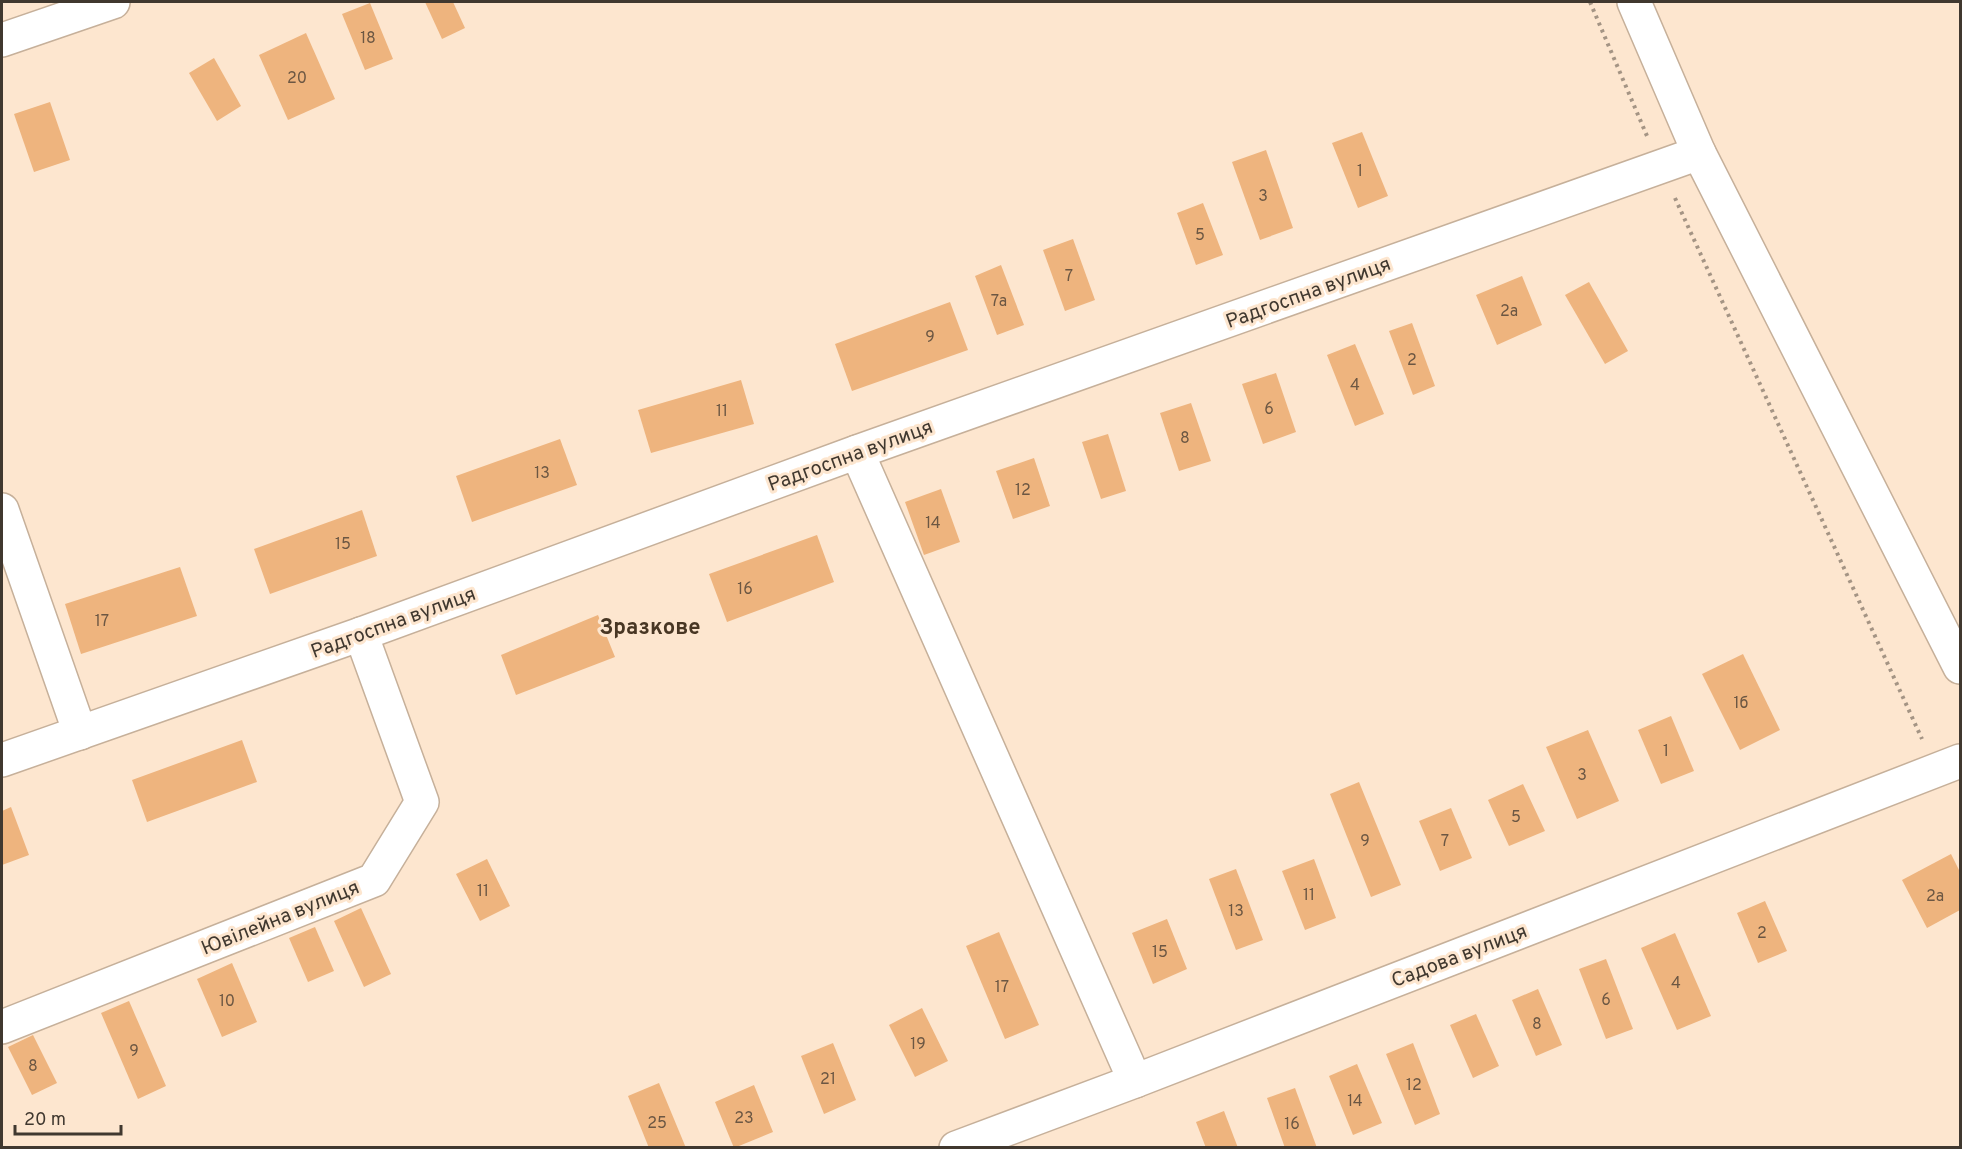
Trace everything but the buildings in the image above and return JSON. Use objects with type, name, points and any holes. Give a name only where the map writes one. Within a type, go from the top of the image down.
[{"type":"street","points":[[2,40],[113,2]]},
{"type":"street","points":[[1634,2],[1699,153],[1960,667]]},
{"type":"street","name":"Радгоспна вулиця","points":[[2,760],[361,634],[857,452],[1699,153]]},
{"type":"street","points":[[857,452],[1135,1081]]},
{"type":"street","points":[[2,510],[80,733]]},
{"type":"street","name":"Ювілейна вулиця","points":[[2,1027],[374,880],[422,802],[361,634]]},
{"type":"street","name":"Садова вулиця","points":[[956,1148],[1135,1081],[1948,766]]},
{"type":"path","points":[[1590,2],[1661,167],[1948,766]]},
{"type":"district","name":"Зразкове","points":[[650,626]]}]
